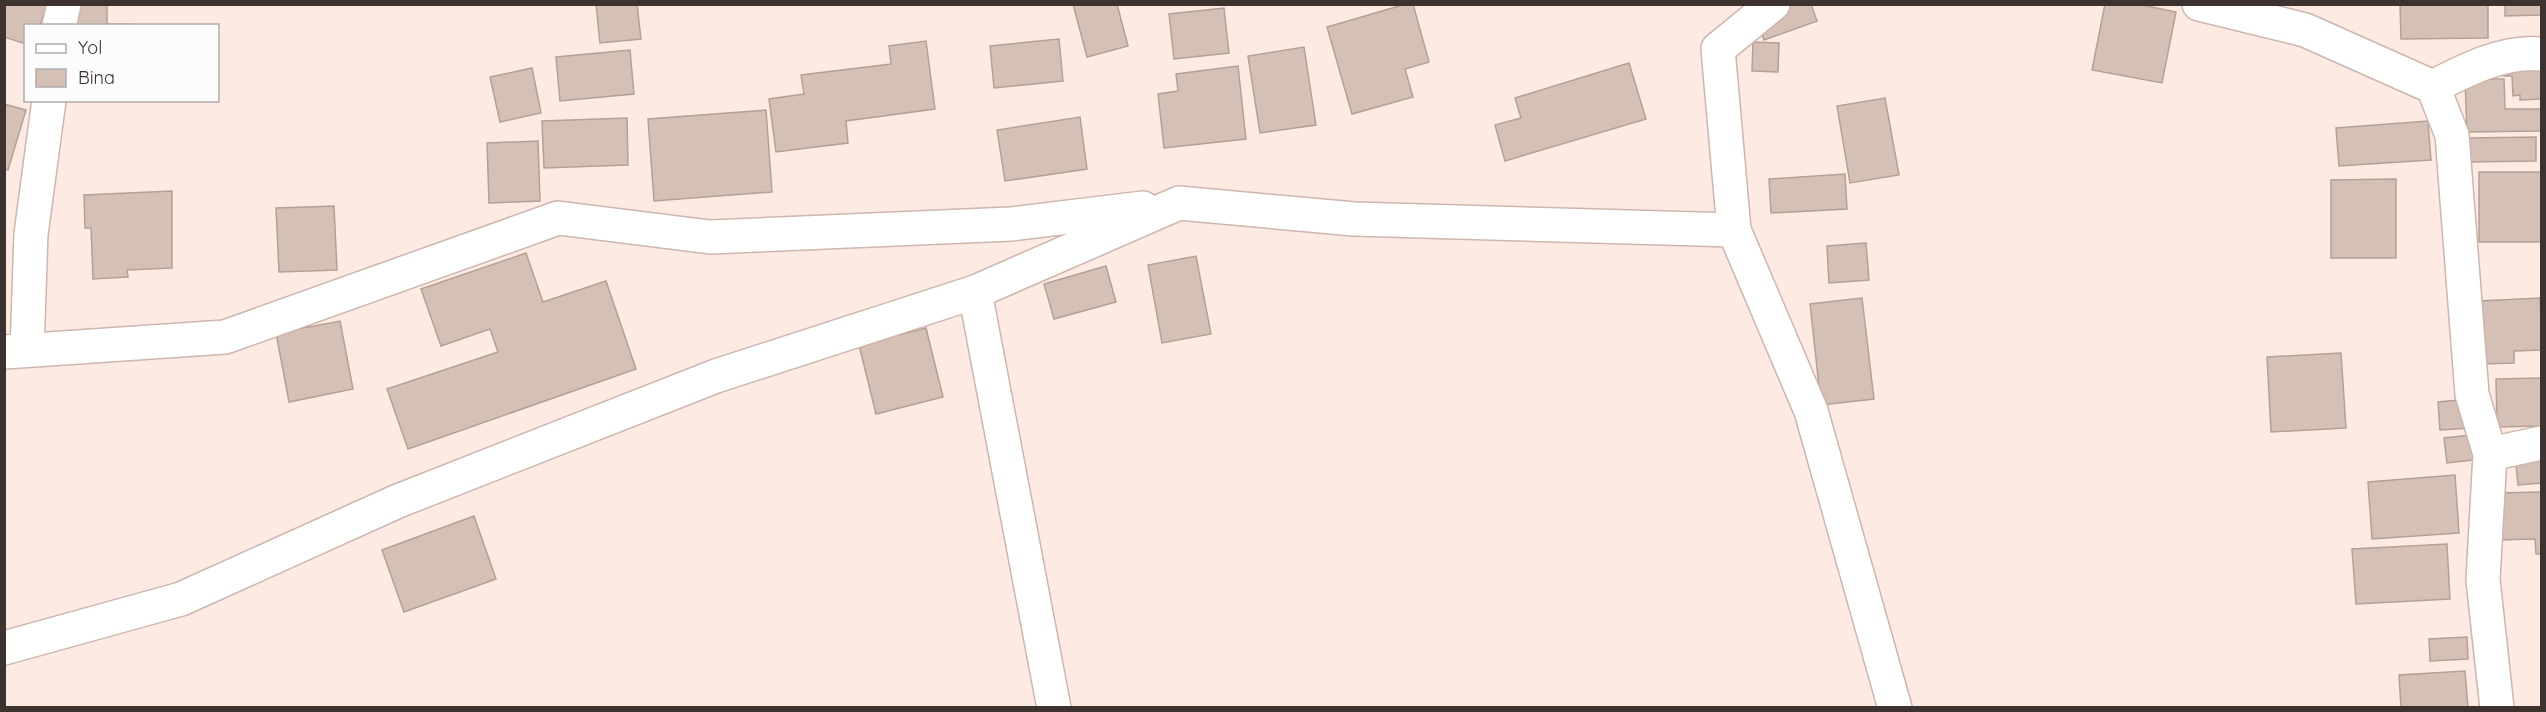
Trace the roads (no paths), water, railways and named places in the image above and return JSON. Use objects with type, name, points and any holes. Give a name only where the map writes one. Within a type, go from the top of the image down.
[{"type":"street","points":[[59,24],[64,4]]},
{"type":"street","points":[[1736,4],[1718,49],[1734,231],[1811,411],[1895,708]]},
{"type":"street","points":[[1718,49],[1773,4]]},
{"type":"street","points":[[2199,4],[2305,30],[2433,87],[2452,135],[2472,394],[2490,454],[2483,580],[2497,708]]},
{"type":"street","points":[[2433,87],[2464,70],[2524,52],[2541,54]]},
{"type":"street","points":[[49,102],[16,351],[225,337],[558,218],[710,237],[1011,224],[1179,203],[1354,219],[1734,231]]},
{"type":"street","points":[[4,648],[181,599],[398,501],[716,376],[975,292],[1179,203]]},
{"type":"street","points":[[975,292],[1054,708]]},
{"type":"street","points":[[2490,454],[2541,443]]}]
